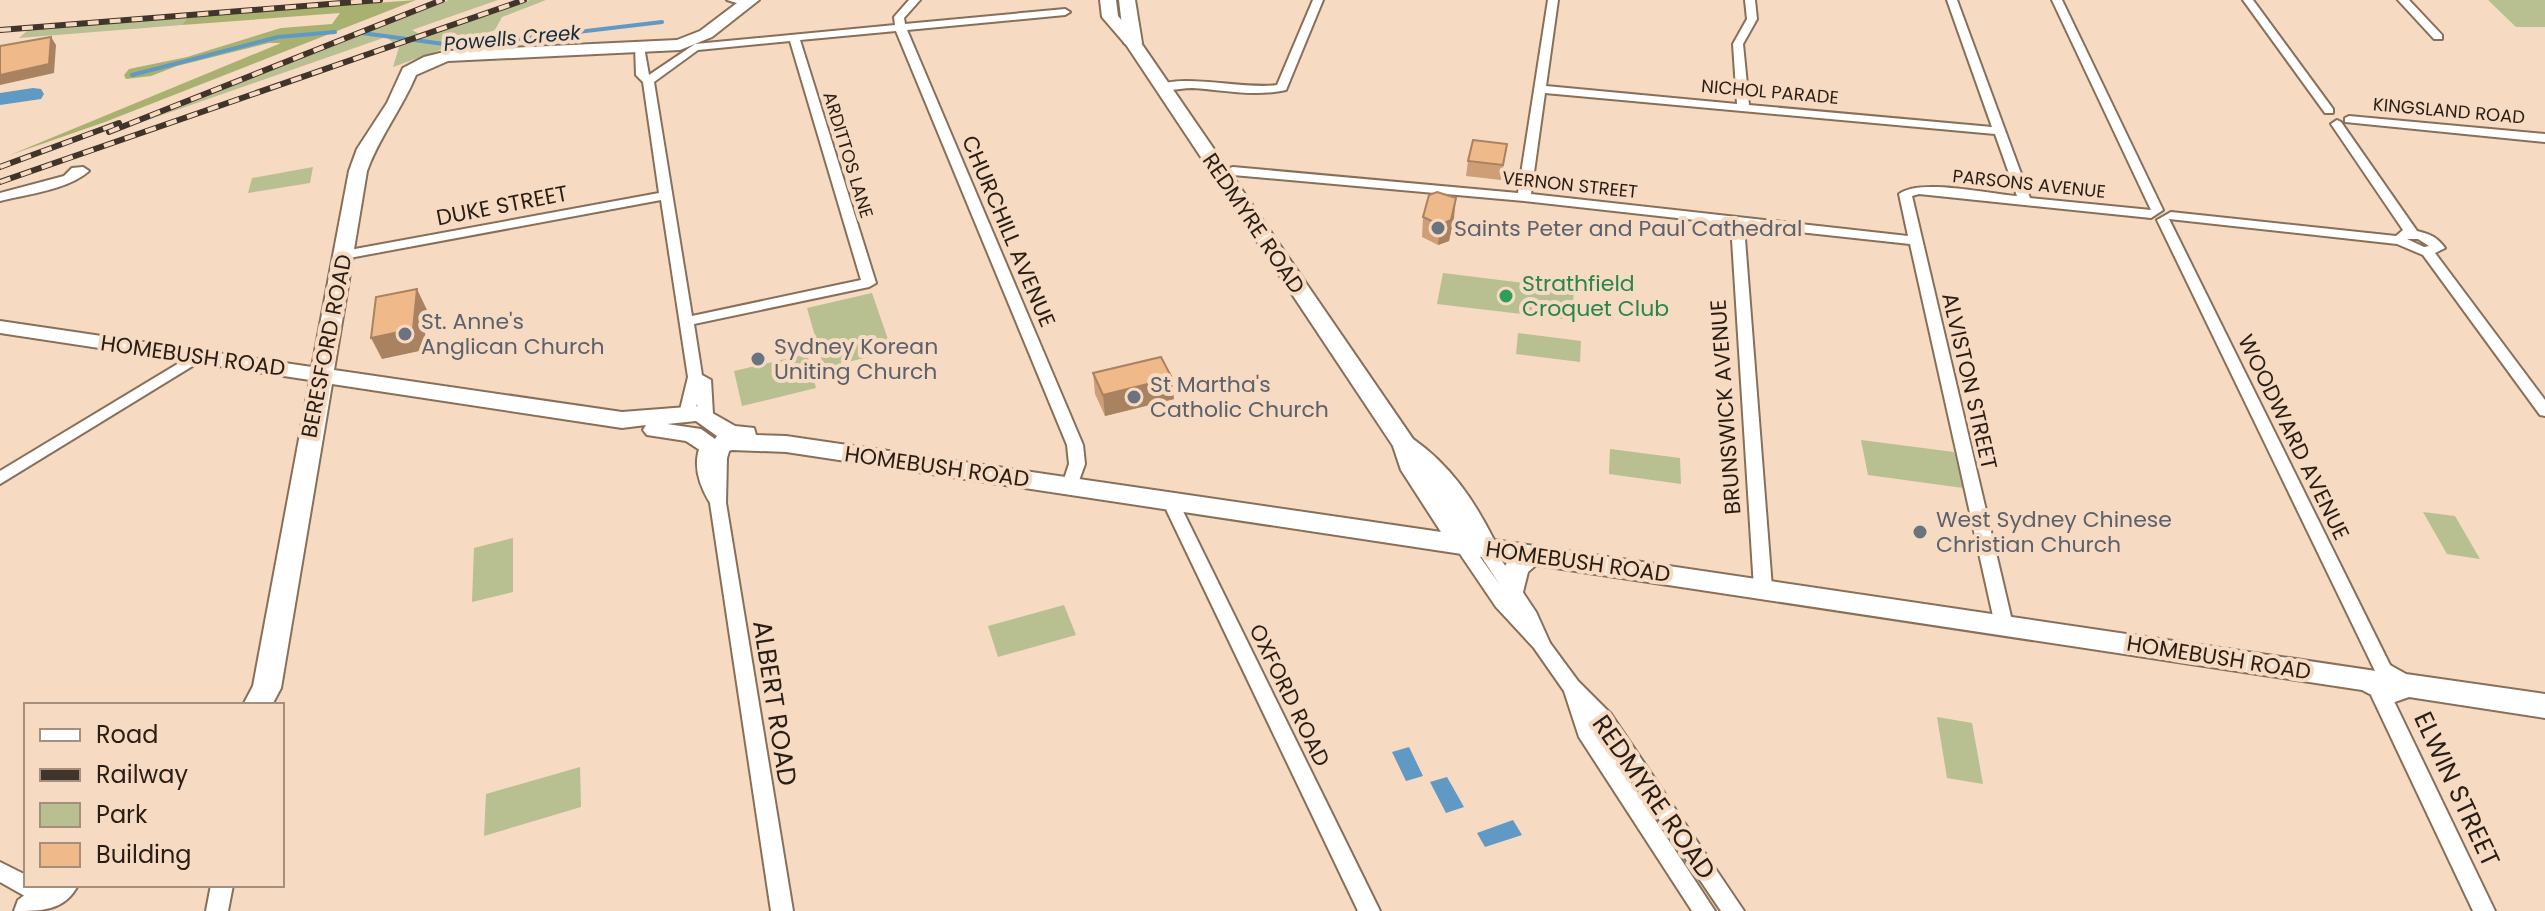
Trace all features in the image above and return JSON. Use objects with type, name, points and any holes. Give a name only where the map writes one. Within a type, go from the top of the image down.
[{"type":"main road","name":"REDMYRE ROAD","points":[[1108,0],[1110,17],[1133,43],[1405,445],[1413,470],[1433,499],[1473,545]]},
{"type":"main road","points":[[1127,0],[1133,43]]},
{"type":"main road","name":"BERESFORD ROAD","points":[[262,696],[360,161],[392,111],[406,77],[430,60],[461,55],[680,45],[706,35],[743,1]]},
{"type":"main road","name":"HOMEBUSH ROAD","points":[[0,327],[622,420],[627,426],[687,419],[695,436],[722,442],[786,444],[1070,485],[2545,706]]},
{"type":"main road","name":"REDMYRE ROAD","points":[[1405,445],[1428,459],[1476,528],[1473,545]]},
{"type":"main road","points":[[1377,531],[1415,523],[1424,517],[1433,499]]},
{"type":"main road","points":[[1513,589],[1514,569],[1523,560],[1537,554]]},
{"type":"street","points":[[900,27],[899,17],[915,0]]},
{"type":"street","points":[[1157,81],[1273,90],[1285,86],[1285,74],[1318,0]]},
{"type":"street","points":[[1524,197],[1553,0]]},
{"type":"street","points":[[1743,108],[1738,44],[1752,19],[1750,0]]},
{"type":"street","points":[[1952,0],[2025,201]]},
{"type":"street","name":"WOODWARD AVENUE","points":[[2057,0],[2384,682]]},
{"type":"street","points":[[2248,0],[2329,111],[2319,115],[2343,122],[2406,237]]},
{"type":"street","points":[[2403,0],[2438,37]]},
{"type":"street","points":[[648,81],[706,35],[794,37],[1065,12]]},
{"type":"street","name":"CHURCHILL AVENUE","points":[[900,27],[1075,445],[1077,464],[1070,485]]},
{"type":"street","name":"ARDITTOS LANE","points":[[688,321],[869,283],[794,37]]},
{"type":"street","points":[[639,47],[642,75],[648,81],[688,321],[695,377],[687,419]]},
{"type":"street","points":[[1157,81],[1180,79],[1266,86],[1285,74]]},
{"type":"street","name":"NICHOL PARADE","points":[[1538,89],[1999,131]]},
{"type":"street","name":"KINGSLAND ROAD","points":[[2343,122],[2545,138]]},
{"type":"street","name":"VERNON STREET","points":[[1221,173],[1233,171],[1524,197],[1915,241]]},
{"type":"street","points":[[0,197],[68,179]]},
{"type":"street","name":"PARSONS AVENUE","points":[[1905,194],[1918,190],[2406,237],[2427,251],[2545,411]]},
{"type":"street","name":"ALVISTON STREET","points":[[1905,194],[2004,625]]},
{"type":"street","name":"DUKE STREET","points":[[344,255],[667,195]]},
{"type":"street","name":"BRUNSWICK AVENUE","points":[[1737,222],[1763,588]]},
{"type":"street","points":[[0,478],[199,356]]},
{"type":"street","name":"ALBERT ROAD","points":[[722,442],[703,459],[710,492],[718,503],[782,911]]},
{"type":"street","name":"OXFORD ROAD","points":[[1170,501],[1369,911]]},
{"type":"street","name":"REDMYRE ROAD","points":[[1473,545],[1513,589],[1542,646]]},
{"type":"street","name":"REDMYRE ROAD","points":[[1473,545],[1502,602],[1542,646],[1571,686],[1604,720],[1733,911]]},
{"type":"street","name":"ELWIN STREET","points":[[2384,682],[2385,702],[2484,911]]},
{"type":"street","name":"REDMYRE ROAD","points":[[1571,686],[1586,731],[1704,911]]},
{"type":"street","points":[[0,871],[24,885]]},
{"type":"street","points":[[27,887],[46,898]]},
{"type":"street","points":[[217,911],[222,887]]},
{"type":"green space","points":[[416,0],[105,122],[10,155],[281,43],[269,43],[177,66],[151,76],[126,79],[124,75],[129,69],[187,57],[281,28],[332,24],[340,13],[182,25],[188,17]]},
{"type":"green space","points":[[449,0],[498,0],[412,30],[423,36],[530,0],[546,0],[502,17],[495,30],[393,67],[399,47],[386,37],[148,120]]},
{"type":"green space","points":[[2488,0],[2545,0],[2545,27],[2516,27]]},
{"type":"green space","points":[[188,17],[182,25],[19,38],[28,30]]},
{"type":"green space","points":[[313,167],[310,183],[248,193],[252,178]]},
{"type":"green space","name":"Strathfield Croquet Club","points":[[1443,273],[1574,289],[1572,320],[1437,304]]},
{"type":"green space","points":[[872,293],[892,351],[824,368],[807,308]]},
{"type":"green space","points":[[1518,333],[1581,341],[1580,362],[1516,354]]},
{"type":"green space","points":[[807,354],[816,388],[742,406],[734,371]]},
{"type":"green space","points":[[1861,440],[1954,452],[1963,488],[1868,475]]},
{"type":"green space","points":[[1610,449],[1680,458],[1681,484],[1609,474]]},
{"type":"green space","points":[[2423,512],[2455,516],[2480,559],[2447,554]]},
{"type":"green space","points":[[513,538],[513,592],[472,602],[474,548]]},
{"type":"green space","points":[[1064,605],[1076,635],[998,657],[988,626]]},
{"type":"green space","points":[[1937,717],[1972,723],[1983,784],[1947,778]]},
{"type":"green space","points":[[580,767],[581,807],[484,836],[486,794]]},
{"type":"water","points":[[1409,747],[1423,776],[1406,781],[1392,752]]},
{"type":"water","points":[[1447,777],[1464,807],[1446,813],[1430,782]]},
{"type":"water","points":[[1513,820],[1522,835],[1485,847],[1477,833]]},
{"type":"building","points":[[51,37],[49,64],[0,75],[0,46]]},
{"type":"building","points":[[1473,140],[1507,144],[1503,165],[1468,161]]},
{"type":"building","points":[[1437,192],[1456,198],[1451,220],[1440,225],[1423,217],[1429,195]]},
{"type":"building","points":[[417,289],[413,329],[371,338],[376,297]]},
{"type":"building","points":[[1161,357],[1172,378],[1103,395],[1093,373]]},
{"type":"waterway","name":"Powells Creek","points":[[362,33],[459,46],[662,22]]},
{"type":"waterway","name":"Powells Creek","points":[[132,75],[278,37],[335,32]]},
{"type":"waterway","name":"Powells Creek","points":[[0,99],[33,94]]},
{"type":"railway","points":[[0,30],[380,0]]},
{"type":"railway","points":[[109,132],[442,0]]},
{"type":"railway","points":[[0,182],[524,0]]},
{"type":"railway","points":[[0,167],[119,123]]},
{"type":"place","name":"Saints Peter and Paul Cathedral","points":[[1438,228]]},
{"type":"place","name":"Strathfield Croquet Club","points":[[1506,296]]},
{"type":"place","name":"St. Anne's Anglican Church","points":[[405,334]]},
{"type":"place","name":"Sydney Korean Uniting Church","points":[[758,359]]},
{"type":"place","name":"St Martha's Catholic Church","points":[[1134,397]]},
{"type":"place","name":"West Sydney Chinese Christian Church","points":[[1920,532]]}]
